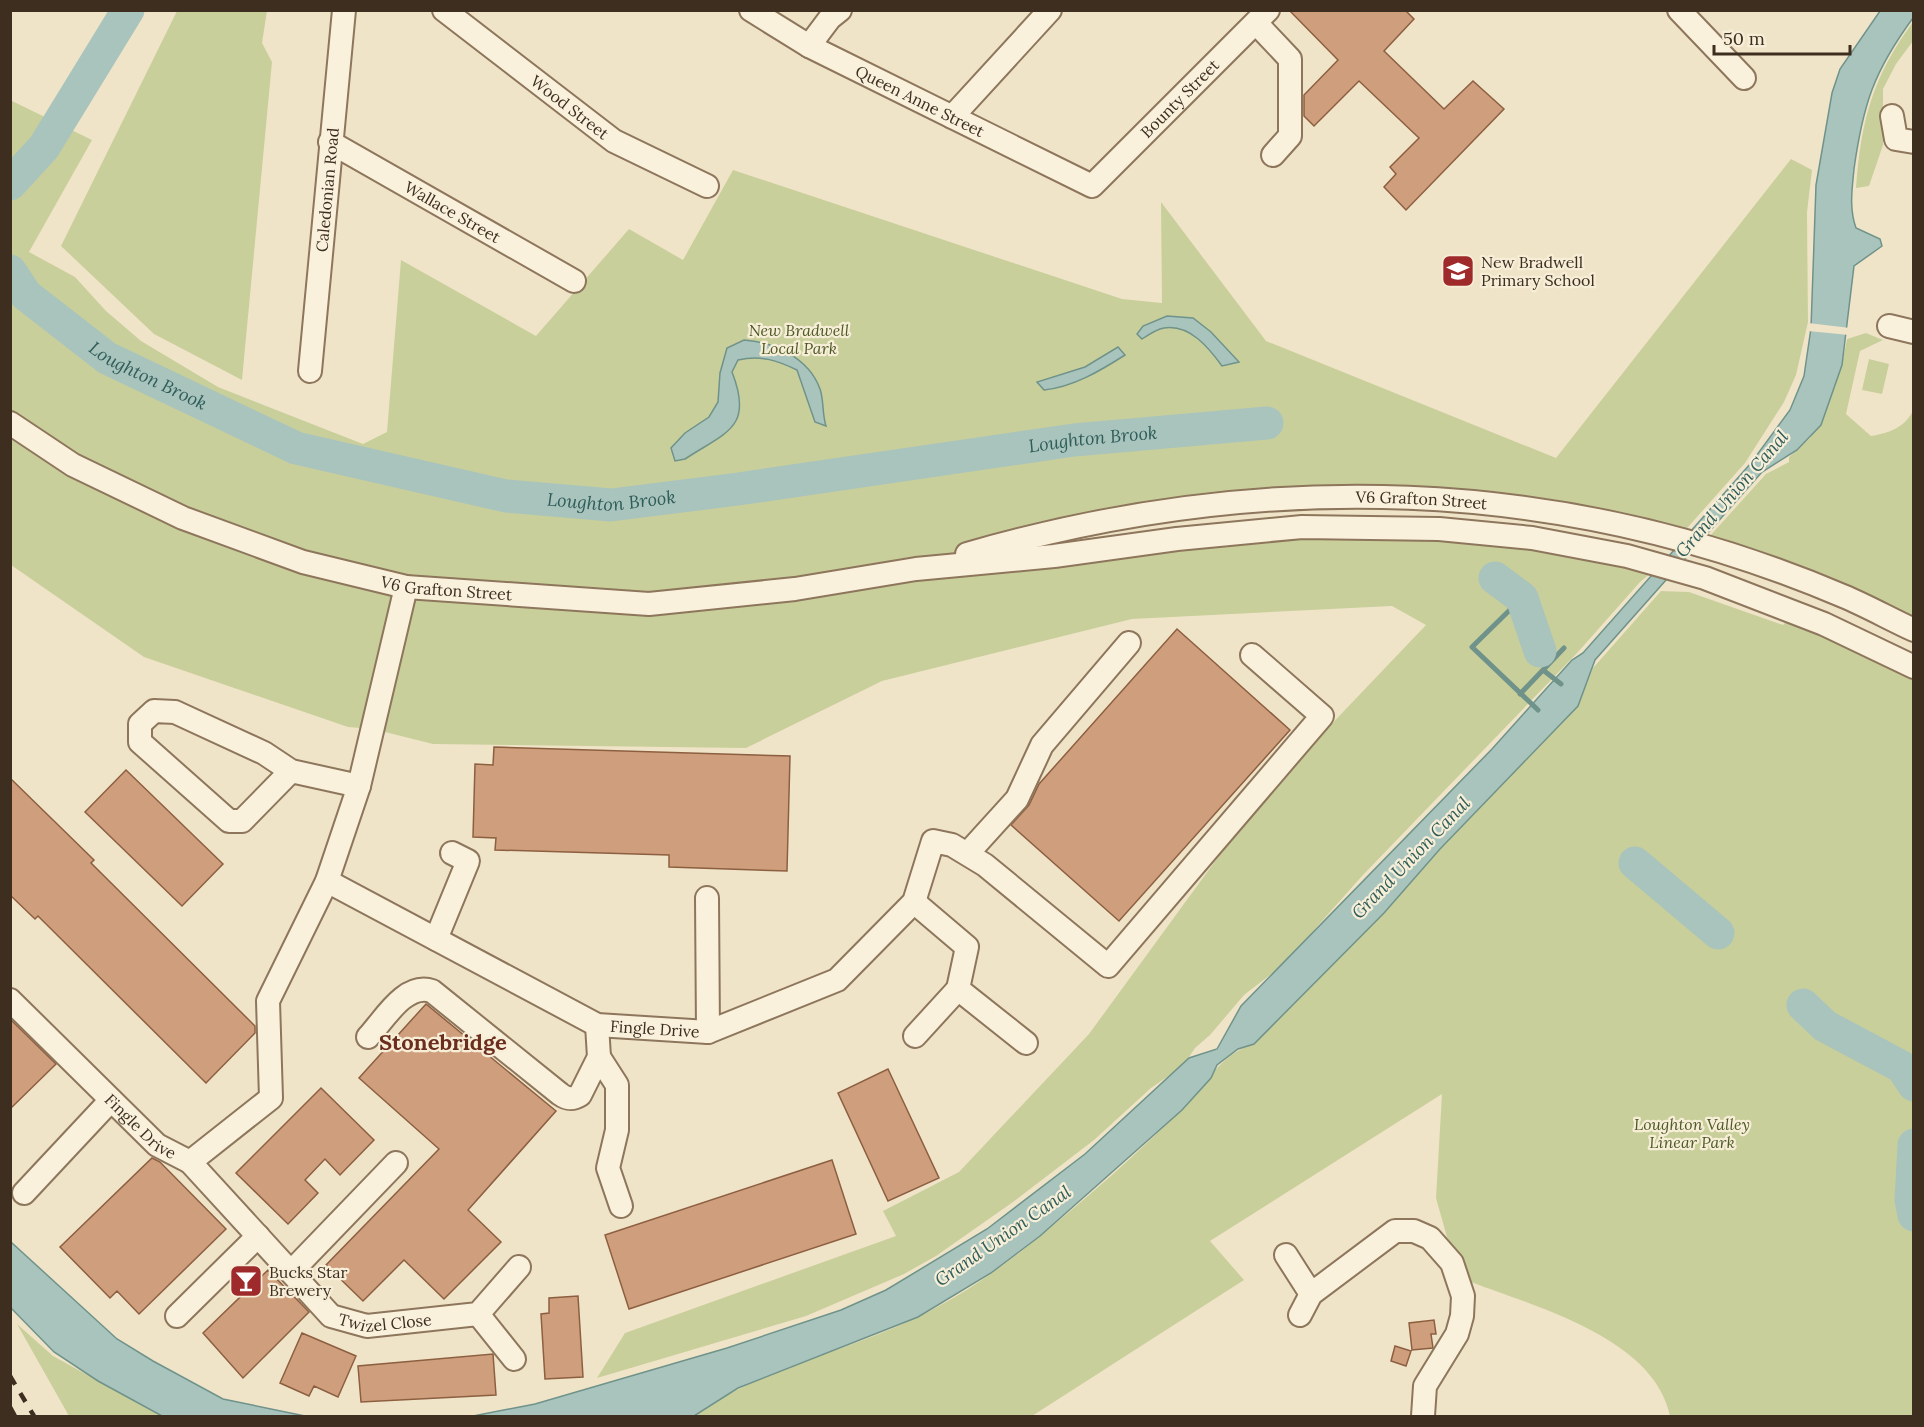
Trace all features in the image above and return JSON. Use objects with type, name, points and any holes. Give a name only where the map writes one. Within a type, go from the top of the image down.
[{"type":"street","name":"Caledonian Road","points":[[310,371],[344,10]]},
{"type":"street","name":"Wood Street","points":[[444,10],[614,141],[707,186]]},
{"type":"street","name":"Queen Anne Street","points":[[751,10],[809,45],[1092,186]]},
{"type":"street","points":[[809,45],[830,18],[840,10]]},
{"type":"street","points":[[952,117],[1050,10]]},
{"type":"street","points":[[1679,10],[1744,78]]},
{"type":"street","points":[[1262,17],[1290,59],[1290,136],[1272,155]]},
{"type":"street","name":"Bounty Street","points":[[1092,186],[1262,17]]},
{"type":"street","points":[[1892,116],[1898,145]]},
{"type":"street","name":"Wallace Street","points":[[330,142],[574,280]]},
{"type":"street","points":[[1889,326],[1914,332]]},
{"type":"street","name":"V6 Grafton Street","points":[[10,423],[73,465],[183,518],[303,562],[406,586],[649,603],[795,589],[916,569],[1054,556],[1177,539],[1302,527],[1439,530],[1532,538],[1628,556],[1705,578],[1824,624],[1914,667]]},
{"type":"street","name":"V6 Grafton Street","points":[[916,569],[1029,536],[1143,513],[1232,501],[1332,496],[1439,498],[1503,503],[1608,522],[1672,537],[1714,549],[1843,596],[1914,630]]},
{"type":"street","name":"Fingle Drive","points":[[10,1000],[157,1145],[190,1161],[271,1098],[268,1001],[327,880],[359,786],[406,586]]},
{"type":"street","points":[[1129,643],[1042,745],[1017,799],[968,853],[1108,966],[1322,716],[1252,655]]},
{"type":"street","points":[[291,771],[242,821],[229,821],[140,742],[140,724],[154,711],[175,712],[264,753],[291,771],[359,786]]},
{"type":"street","name":"Fingle Drive","points":[[327,880],[597,1025],[708,1032],[837,980],[914,902],[933,842],[952,845],[968,853]]},
{"type":"street","points":[[436,939],[468,861],[452,854]]},
{"type":"street","points":[[707,898],[708,1032]]},
{"type":"street","points":[[914,902],[967,946],[958,989],[915,1036]]},
{"type":"street","points":[[368,1037],[408,992],[425,988],[490,1035],[566,1099],[580,1095],[599,1057]]},
{"type":"street","points":[[958,989],[1026,1043]]},
{"type":"street","points":[[597,1025],[599,1057],[617,1085],[617,1130],[608,1168],[621,1206]]},
{"type":"street","points":[[24,1193],[111,1100]]},
{"type":"street","name":"Twizel Close","points":[[190,1161],[331,1316],[368,1326],[478,1314]]},
{"type":"street","points":[[291,1272],[396,1163]]},
{"type":"street","points":[[1300,1315],[1311,1294],[1395,1231],[1414,1231],[1430,1238],[1452,1263],[1463,1296],[1462,1316],[1457,1334],[1425,1386],[1423,1416]]},
{"type":"street","points":[[177,1316],[258,1236]]},
{"type":"street","points":[[1286,1255],[1311,1294]]},
{"type":"street","points":[[514,1359],[478,1314],[519,1267]]},
{"type":"green space","points":[[177,11],[267,11],[262,43],[272,62],[242,380],[154,334],[61,246]]},
{"type":"green space","points":[[1913,22],[1913,41],[1896,64],[1883,89],[1883,145],[1869,186],[1856,188],[1861,141],[1871,100],[1888,61]]},
{"type":"green space","name":"New Bradwell Local Park","points":[[10,100],[92,140],[29,252],[75,277],[106,311],[141,341],[218,387],[363,444],[387,432],[401,260],[536,336],[629,229],[683,260],[733,170],[1122,299],[1162,303],[1161,202],[1266,341],[1556,458],[1791,159],[1812,170],[1807,212],[1808,322],[1796,375],[1784,402],[1745,463],[1672,545],[1503,503],[1232,501],[922,567],[1130,538],[1439,529],[1663,563],[1640,582],[1578,652],[1362,876],[1283,965],[1244,995],[1210,1035],[1195,1048],[1183,1066],[1151,1088],[1094,1140],[1013,1202],[936,1256],[904,1274],[806,1316],[597,1378],[625,1333],[896,1236],[883,1211],[959,1172],[1089,1034],[1262,797],[1426,625],[1392,606],[1132,619],[882,681],[746,748],[433,744],[373,729],[348,727],[144,657],[11,565]]},
{"type":"green space","points":[[1866,333],[1883,340],[1860,351],[1846,414],[1871,436],[1895,429],[1905,422],[1913,411],[1913,630],[1699,548],[1766,474],[1789,462],[1789,457],[1810,438],[1842,365],[1847,339]]},
{"type":"green space","points":[[1869,359],[1889,364],[1882,394],[1862,390]]},
{"type":"green space","name":"Loughton Valley Linear Park","points":[[1661,591],[1689,592],[1783,625],[1795,612],[1913,667],[1913,1416],[1670,1416],[1660,1389],[1641,1366],[1617,1346],[1589,1329],[1558,1315],[1471,1282],[1447,1237],[1436,1198],[1442,1094],[1210,1241],[1244,1280],[1032,1416],[694,1416],[747,1385],[890,1330],[934,1309],[996,1270],[1076,1206],[1165,1126],[1191,1100],[1222,1063],[1242,1049],[1254,1044],[1384,913],[1440,849],[1578,706],[1593,668]]},
{"type":"green space","points":[[17,1324],[53,1356],[162,1416],[69,1416]]},
{"type":"water","name":"Grand Union Canal","points":[[1880,11],[1913,11],[1913,18],[1889,55],[1872,89],[1866,107],[1854,169],[1852,206],[1856,228],[1880,239],[1882,246],[1854,266],[1842,365],[1821,425],[1797,450],[1762,472],[1595,660],[1578,706],[1440,849],[1384,913],[1254,1044],[1238,1049],[1217,1065],[1211,1078],[1182,1110],[1040,1236],[991,1273],[918,1317],[738,1388],[694,1416],[473,1416],[535,1404],[727,1348],[841,1310],[886,1290],[987,1229],[1085,1154],[1189,1058],[1217,1049],[1241,1006],[1492,749],[1572,660],[1583,653],[1751,463],[1790,410],[1804,376],[1811,328],[1816,185],[1832,93],[1840,69]]},
{"type":"water","points":[[1167,316],[1193,318],[1211,332],[1239,362],[1222,366],[1205,345],[1182,330],[1161,329],[1142,339],[1137,334],[1143,326]]},
{"type":"water","points":[[744,340],[778,348],[799,360],[808,369],[820,389],[826,426],[815,422],[797,370],[768,359],[738,360],[732,372],[740,405],[738,417],[724,434],[713,442],[685,459],[675,461],[671,448],[685,433],[709,417],[718,402],[720,373],[727,348]]},
{"type":"water","points":[[1118,347],[1125,355],[1076,382],[1044,390],[1037,382],[1085,367]]},
{"type":"water","points":[[11,1242],[117,1339],[153,1361],[223,1399],[305,1416],[162,1416],[98,1381],[54,1352],[11,1308]]},
{"type":"pier","points":[[1808,323],[1850,328],[1849,335],[1808,331]]},
{"type":"building","points":[[1289,10],[1405,10],[1414,19],[1384,51],[1444,109],[1473,81],[1504,109],[1406,210],[1384,187],[1396,174],[1390,167],[1419,138],[1359,81],[1314,126],[1304,116],[1304,95],[1338,60]]},
{"type":"building","points":[[1177,629],[1290,730],[1119,921],[1011,825],[1029,805],[1039,784]]},
{"type":"building","points":[[494,747],[790,756],[787,871],[669,867],[669,855],[495,850],[496,838],[473,837],[475,764],[493,765]]},
{"type":"building","points":[[126,770],[223,864],[182,906],[85,812]]},
{"type":"building","points":[[10,778],[94,860],[91,863],[255,1026],[255,1033],[206,1083],[38,916],[35,919],[10,895]]},
{"type":"building","points":[[426,1004],[556,1111],[468,1210],[501,1242],[444,1299],[404,1260],[363,1301],[326,1265],[439,1149],[359,1078]]},
{"type":"building","points":[[10,1019],[56,1064],[10,1109]]},
{"type":"building","points":[[888,1069],[939,1178],[888,1201],[838,1093]]},
{"type":"building","points":[[321,1088],[374,1140],[340,1175],[325,1159],[305,1180],[318,1193],[288,1224],[236,1173]]},
{"type":"building","points":[[152,1158],[160,1162],[226,1229],[139,1314],[117,1291],[110,1298],[60,1247]]},
{"type":"building","points":[[832,1160],[856,1234],[629,1309],[605,1235]]},
{"type":"building","points":[[268,1270],[309,1312],[243,1378],[203,1333]]},
{"type":"building","points":[[578,1296],[583,1377],[545,1379],[541,1314],[549,1313],[549,1298]]},
{"type":"building","points":[[1434,1320],[1436,1334],[1431,1334],[1433,1348],[1412,1350],[1409,1323]]},
{"type":"building","points":[[302,1333],[356,1356],[338,1397],[314,1386],[309,1396],[280,1383]]},
{"type":"building","points":[[1395,1346],[1411,1351],[1406,1366],[1391,1361]]},
{"type":"building","points":[[493,1354],[496,1395],[361,1402],[358,1366]]},
{"type":"waterway","name":"Loughton Brook","points":[[10,184],[44,147],[128,10]]},
{"type":"waterway","name":"Loughton Brook","points":[[10,271],[26,295],[107,358],[296,448],[506,496],[611,505],[738,489],[1074,440],[1267,423]]},
{"type":"waterway","name":"Loughton Brook","points":[[1495,578],[1522,598],[1540,651]]},
{"type":"waterway","points":[[1522,598],[1472,647],[1538,710]]},
{"type":"waterway","points":[[1520,694],[1564,648]]},
{"type":"waterway","name":"Loughton Brook","points":[[1543,670],[1561,684]]},
{"type":"waterway","name":"Loughton Brook","points":[[1635,863],[1718,933]]},
{"type":"waterway","name":"Loughton Brook","points":[[1803,1005],[1825,1026],[1902,1067],[1914,1085]]},
{"type":"waterway","name":"Loughton Brook","points":[[1914,1145],[1911,1200],[1914,1215]]},
{"type":"railway","points":[[10,1376],[34,1416]]},
{"type":"railway","points":[[10,1407],[15,1416]]},
{"type":"place","name":"New Bradwell Primary School","points":[[1458,271]]},
{"type":"place","name":"Bucks Star Brewery","points":[[246,1281]]},
{"type":"district","name":"Stonebridge","points":[[443,1042]]}]
